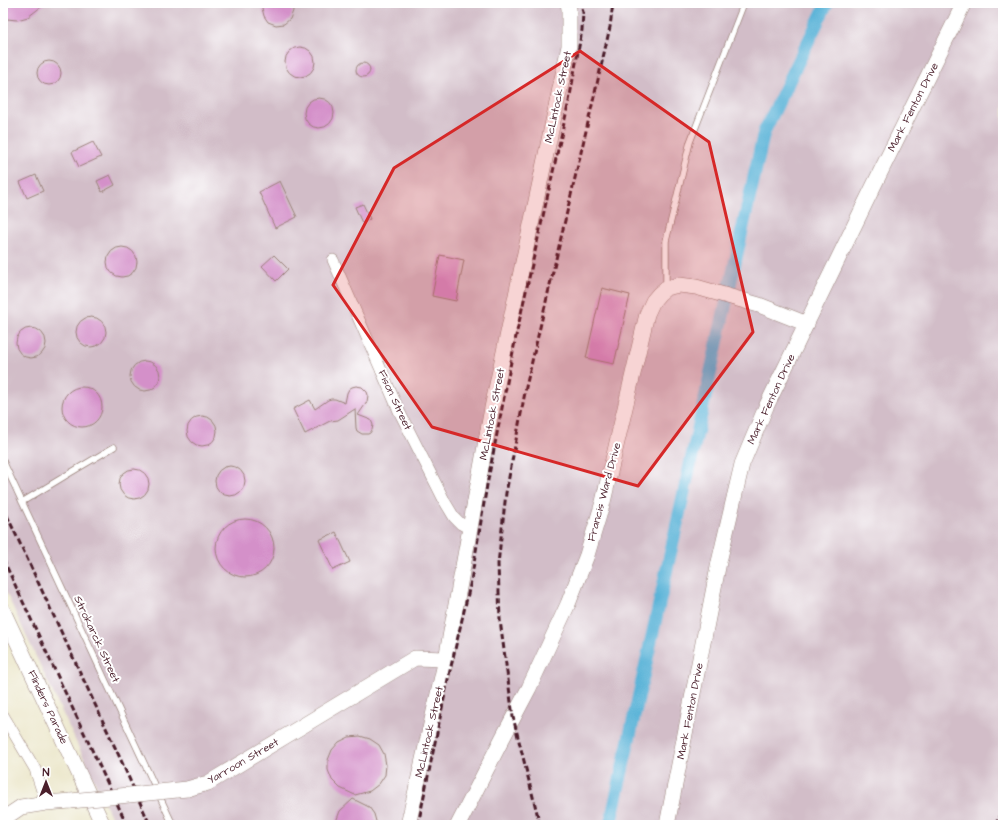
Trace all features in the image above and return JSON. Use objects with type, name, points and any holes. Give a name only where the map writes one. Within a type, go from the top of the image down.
[{"type":"street","name":"McLintock Street","points":[[408,825],[446,658],[492,408],[569,46],[568,3]]},
{"type":"street","name":"Mark Fenton Drive","points":[[667,825],[719,562],[742,464],[766,407],[964,3]]},
{"type":"street","name":"Fison Street","points":[[334,260],[399,411],[445,502],[454,517],[461,524],[470,529]]},
{"type":"street","points":[[666,288],[679,285],[696,287],[759,305],[807,324]]},
{"type":"street","name":"Francis Ward Drive","points":[[458,825],[529,688],[568,604],[587,555],[603,502],[647,314],[659,294],[666,288]]},
{"type":"street","name":"Flinders Parade","points":[[3,611],[103,825]]},
{"type":"street","name":"Yarroon Street","points":[[4,825],[6,817],[21,807],[46,803],[71,802],[187,789],[208,783],[415,658],[446,658]]},
{"type":"street","points":[[3,714],[35,769],[46,803]]},
{"type":"lane","points":[[666,288],[666,241],[690,142],[744,3]]},
{"type":"lane","points":[[22,502],[114,447]]},
{"type":"lane","name":"Strokarck Street","points":[[3,461],[173,825]]},
{"type":"highlighted area","points":[[580,51],[709,142],[753,332],[638,486],[432,427],[333,285],[394,168]]},
{"type":"shaded area","points":[[3,3],[1003,3],[1003,825],[115,825],[3,586]]},
{"type":"building","points":[[3,3],[46,3],[28,17],[17,20],[3,17]]},
{"type":"building","points":[[264,3],[292,3],[293,11],[290,19],[284,24],[276,25],[268,22],[264,16],[262,8]]},
{"type":"building","points":[[300,47],[311,51],[315,62],[311,73],[300,77],[289,73],[285,62],[289,51]]},
{"type":"building","points":[[49,61],[54,62],[60,68],[60,78],[54,84],[49,85],[44,84],[38,78],[37,73],[38,68],[44,62]]},
{"type":"building","points":[[360,63],[366,63],[370,67],[370,73],[366,77],[360,77],[356,73],[356,67]]},
{"type":"building","points":[[319,98],[330,102],[334,113],[330,124],[319,128],[308,124],[304,113],[308,102]]},
{"type":"building","points":[[93,142],[101,157],[79,167],[72,152]]},
{"type":"building","points":[[36,175],[43,191],[27,198],[20,182]]},
{"type":"building","points":[[110,175],[115,185],[102,192],[97,181]]},
{"type":"building","points":[[280,181],[297,217],[275,228],[259,192]]},
{"type":"building","points":[[363,204],[370,219],[362,223],[355,207]]},
{"type":"building","points":[[122,247],[133,251],[137,262],[133,273],[122,277],[111,273],[107,262],[111,251]]},
{"type":"building","points":[[274,255],[288,269],[276,281],[262,266]]},
{"type":"building","points":[[440,255],[464,260],[456,301],[432,296]]},
{"type":"building","points":[[602,288],[630,295],[614,364],[586,358]]},
{"type":"building","points":[[91,317],[102,321],[106,332],[102,343],[91,347],[80,343],[76,332],[80,321]]},
{"type":"building","points":[[31,328],[42,332],[46,343],[42,354],[31,358],[20,354],[16,343],[20,332]]},
{"type":"building","points":[[145,361],[156,365],[160,376],[156,387],[145,391],[134,387],[130,376],[134,365]]},
{"type":"building","points":[[356,386],[362,387],[368,395],[367,402],[358,415],[371,420],[373,425],[370,433],[362,434],[357,431],[355,409],[338,420],[330,421],[305,434],[293,409],[310,400],[315,409],[331,399],[345,403],[349,389]]},
{"type":"building","points":[[82,387],[96,393],[102,407],[96,421],[82,427],[68,421],[62,407],[68,393]]},
{"type":"building","points":[[202,416],[213,420],[217,431],[213,442],[202,446],[191,442],[187,431],[191,420]]},
{"type":"building","points":[[230,466],[241,470],[245,481],[241,492],[230,496],[219,492],[215,481],[219,470]]},
{"type":"building","points":[[134,469],[145,473],[149,484],[145,495],[134,499],[123,495],[119,484],[123,473]]},
{"type":"building","points":[[245,519],[256,521],[269,532],[272,537],[274,548],[272,559],[261,572],[256,575],[245,577],[234,575],[221,564],[218,559],[216,548],[218,537],[229,524],[234,521]]},
{"type":"building","points":[[336,532],[350,562],[333,570],[319,540]]},
{"type":"building","points":[[360,736],[370,739],[379,745],[384,754],[386,765],[385,775],[379,784],[370,791],[355,795],[340,788],[332,780],[328,770],[328,760],[332,750],[339,742],[349,737]]},
{"type":"building","points":[[353,799],[369,807],[374,814],[377,825],[337,825],[337,819],[340,811]]},
{"type":"waterway","points":[[610,825],[764,132],[827,3]]},
{"type":"railway","points":[[418,825],[448,679],[471,581],[487,485],[517,331],[569,101],[582,30],[583,12],[580,3]]},
{"type":"railway","points":[[540,825],[513,717],[500,620],[498,564],[506,493],[526,387],[610,27],[613,3]]},
{"type":"railway","points":[[3,507],[150,825]]},
{"type":"railway","points":[[3,559],[127,825]]},
{"type":"railway","points":[[995,825],[1003,811]]}]
